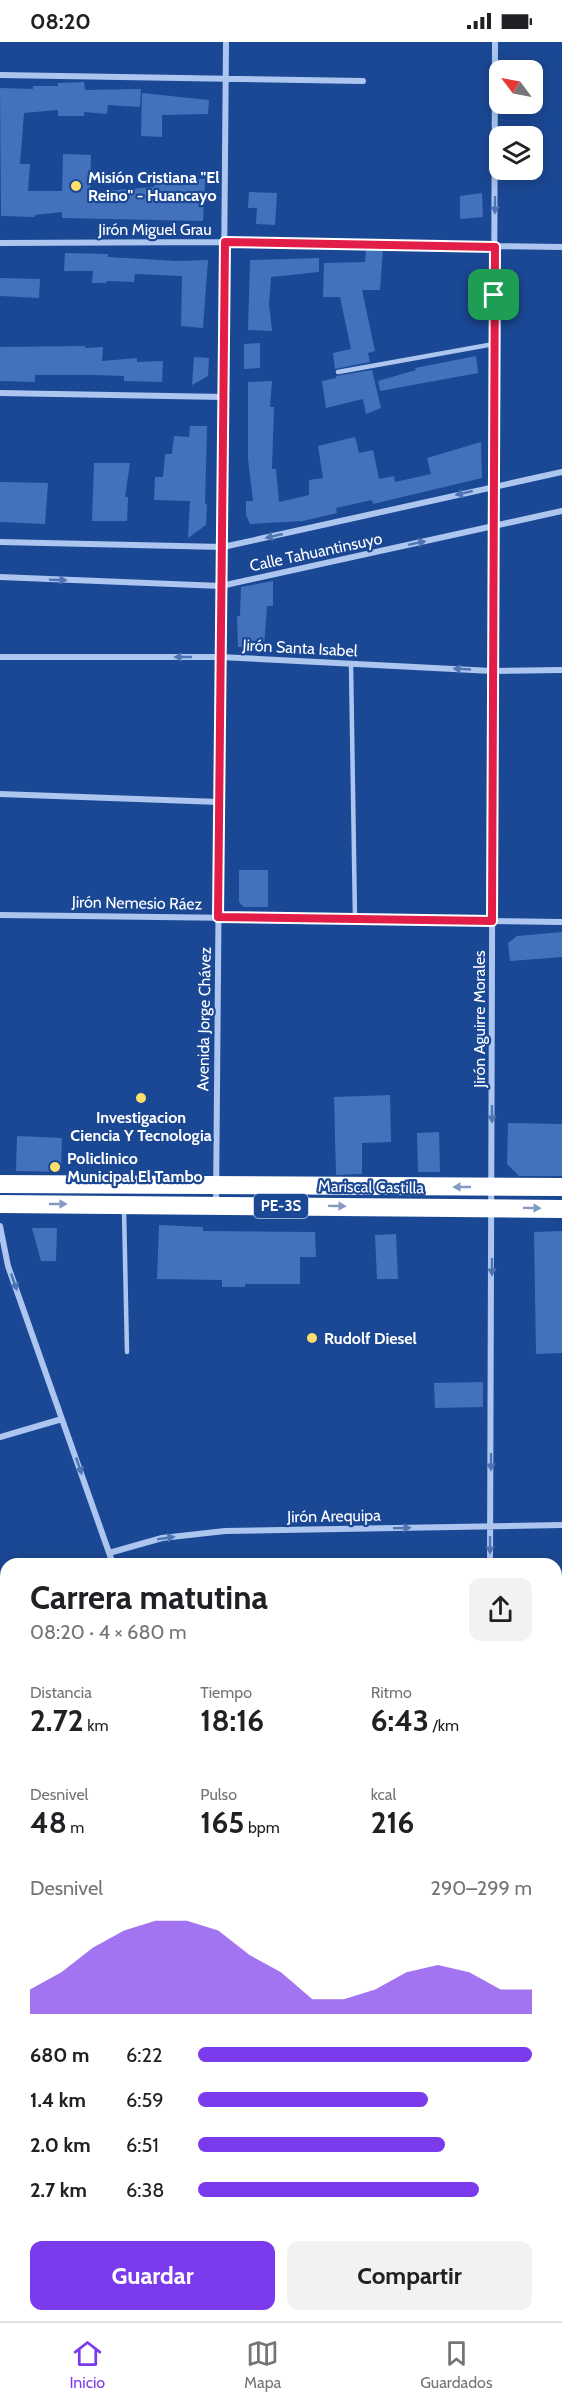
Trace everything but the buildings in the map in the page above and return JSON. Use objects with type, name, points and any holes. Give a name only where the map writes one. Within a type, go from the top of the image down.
[{"type":"highway","name":"Mariscal Castilla","points":[[0,1184],[562,1187]]},
{"type":"highway","name":"Mariscal Castilla","points":[[0,1204],[562,1209]]},
{"type":"street","name":"Avenida Jorge Chávez","points":[[216,1205],[226,42]]},
{"type":"street","name":"Jirón Aguirre Morales","points":[[490,1558],[495,42]]},
{"type":"street","points":[[0,75],[363,81]]},
{"type":"street","name":"Jirón Miguel Grau","points":[[0,243],[225,242],[562,247]]},
{"type":"street","points":[[0,393],[224,397]]},
{"type":"street","name":"Calle Tahuantinsuyo","points":[[0,542],[223,547],[562,472]]},
{"type":"street","name":"Calle Tahuantinsuyo","points":[[0,578],[221,586],[562,511]]},
{"type":"street","name":"Jirón Santa Isabel","points":[[0,657],[220,657],[492,671],[562,670]]},
{"type":"street","points":[[0,794],[219,802]]},
{"type":"street","name":"Jirón Nemesio Ráez","points":[[0,915],[562,922]]},
{"type":"street","points":[[0,1226],[8,1266],[111,1558]]},
{"type":"street","points":[[0,1437],[62,1419]]},
{"type":"street","name":"Jirón Arequipa","points":[[109,1553],[162,1538],[225,1531],[562,1525]]},
{"type":"lane","points":[[338,372],[494,344]]},
{"type":"lane","points":[[351,664],[355,919]]},
{"type":"lane","points":[[124,1204],[127,1352]]},
{"type":"place","name":"Misión Cristiana \"El Reino\" - Huancayo","points":[[76,186]]},
{"type":"place","name":"Investigacion Ciencia Y Tecnologia","points":[[141,1098]]},
{"type":"place","name":"Policlinico Municipal El Tambo","points":[[55,1167]]},
{"type":"place","name":"Rudolf Diesel","points":[[312,1338]]},
{"type":"route","points":[[225,242],[495,247],[494,295],[492,921],[218,917],[225,242]]}]
